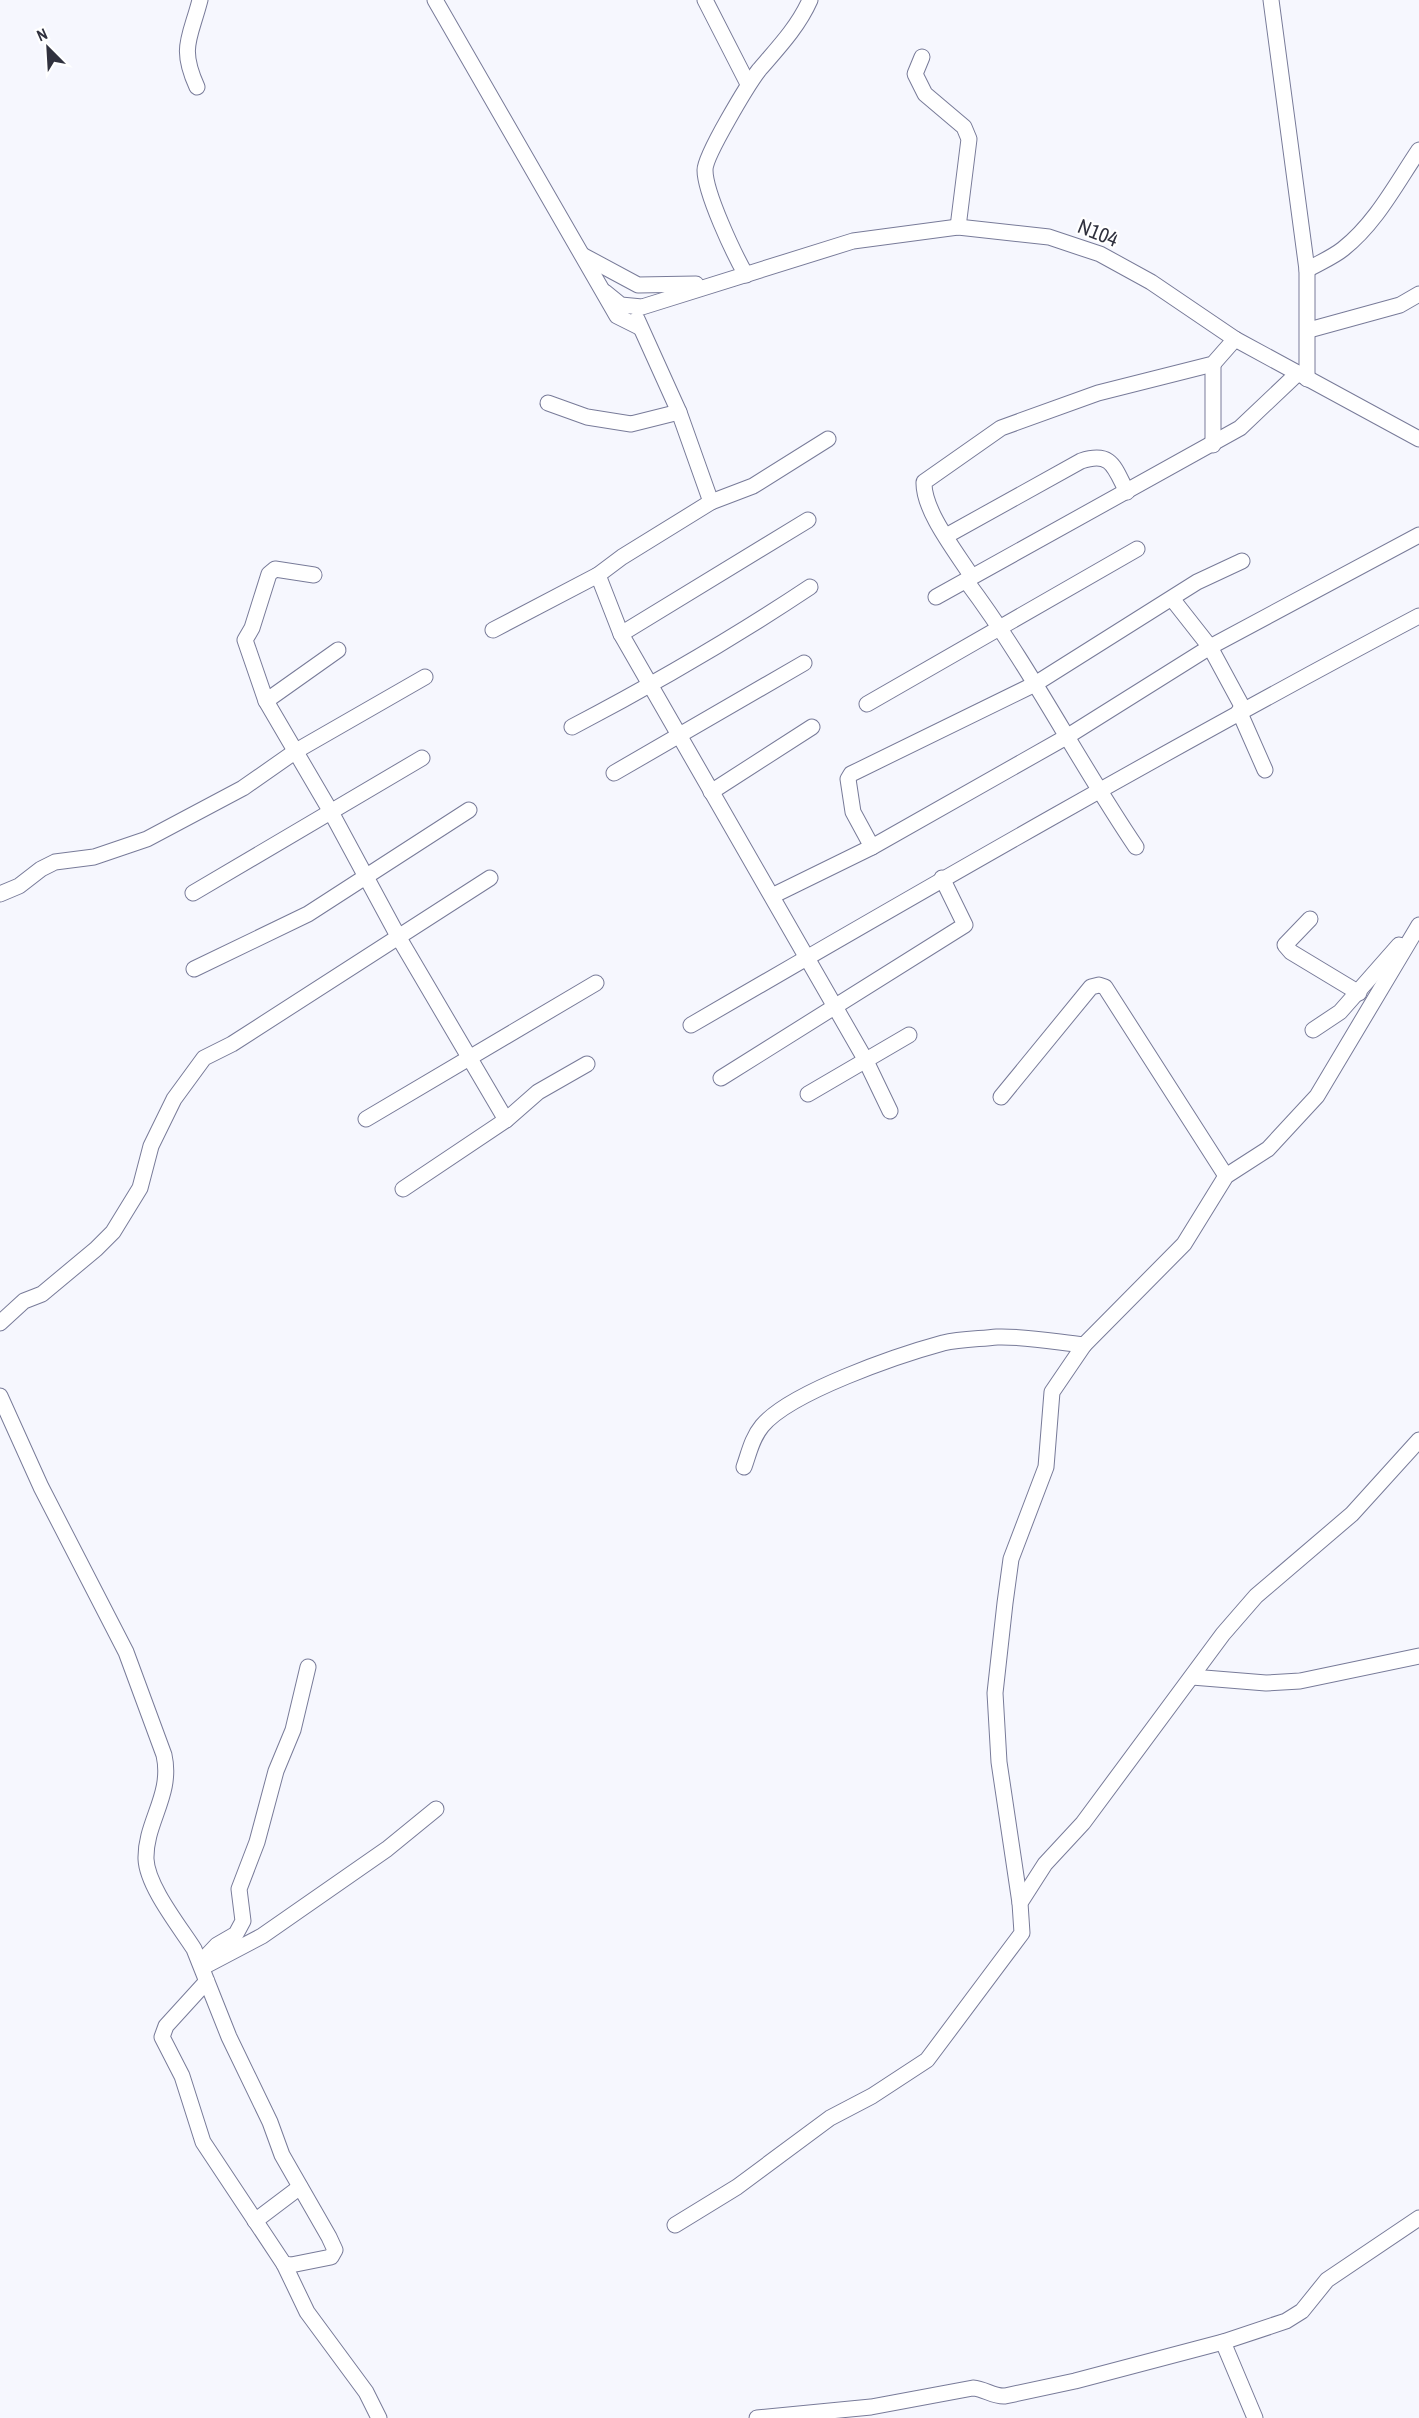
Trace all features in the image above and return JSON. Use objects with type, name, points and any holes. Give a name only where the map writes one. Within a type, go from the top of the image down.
[{"type":"street","points":[[197,87],[188,66],[186,53],[200,0]]},
{"type":"street","points":[[435,0],[617,316],[639,327]]},
{"type":"street","points":[[705,0],[748,84]]},
{"type":"street","points":[[746,275],[735,256],[709,189],[705,167],[748,84],[800,21],[810,0]]},
{"type":"street","points":[[936,597],[1213,445],[1240,428],[1302,376],[1309,330],[1307,270],[1271,0]]},
{"type":"street","points":[[922,57],[915,74],[925,94],[964,127],[969,139],[958,226]]},
{"type":"street","points":[[1307,270],[1341,250],[1359,236],[1374,218],[1419,150]]},
{"type":"street","name":"N104","points":[[634,308],[683,292],[723,283],[853,241],[958,226],[1049,237],[1100,254],[1151,282],[1234,339],[1419,439]]},
{"type":"street","name":"N104","points":[[582,255],[638,285],[723,283]]},
{"type":"street","points":[[605,292],[621,305],[634,308],[639,327],[679,412],[711,502]]},
{"type":"street","points":[[1309,330],[1400,306],[1419,294]]},
{"type":"street","points":[[1136,847],[1097,790],[1068,736],[970,579],[924,492],[924,482],[1001,428],[1098,393],[1213,364],[1234,339]]},
{"type":"street","points":[[1213,364],[1213,445]]},
{"type":"street","points":[[548,403],[587,417],[631,424],[679,412]]},
{"type":"street","points":[[494,630],[598,575],[622,557],[711,502],[753,486],[828,439]]},
{"type":"street","points":[[946,536],[1081,461],[1097,456],[1105,458],[1114,468],[1127,492]]},
{"type":"street","points":[[621,634],[808,520]]},
{"type":"street","points":[[772,896],[872,847],[1068,736],[1210,647],[1419,536]]},
{"type":"street","points":[[867,704],[1002,629],[1137,549]]},
{"type":"street","points":[[872,847],[853,812],[848,779],[851,774],[1035,684],[1173,600],[1197,582],[1242,561]]},
{"type":"street","points":[[314,575],[275,569],[269,574],[252,628],[245,640],[266,701],[331,812],[399,938],[506,1120]]},
{"type":"street","points":[[598,575],[621,634],[865,1059],[890,1111]]},
{"type":"street","points":[[572,727],[651,686],[735,637],[810,587]]},
{"type":"street","points":[[1173,600],[1210,647],[1241,710],[1265,770]]},
{"type":"street","points":[[691,1025],[1097,790],[1241,710],[1419,616]]},
{"type":"street","points":[[266,701],[338,650]]},
{"type":"street","points":[[614,773],[804,663]]},
{"type":"street","points":[[0,894],[19,886],[40,869],[55,862],[94,857],[147,839],[243,788],[296,752],[425,677]]},
{"type":"street","points":[[711,792],[812,727]]},
{"type":"street","points":[[194,893],[423,758]]},
{"type":"street","points":[[195,969],[308,914],[469,810]]},
{"type":"street","points":[[0,1323],[24,1301],[42,1294],[96,1250],[113,1232],[140,1188],[145,1165],[165,1116],[174,1099],[204,1058],[232,1044],[490,878]]},
{"type":"street","points":[[721,1078],[965,925],[942,878]]},
{"type":"street","points":[[1310,919],[1285,945],[1291,952],[1359,993]]},
{"type":"street","points":[[1313,1030],[1335,1017],[1359,993],[1402,941],[1416,936]]},
{"type":"street","points":[[675,2225],[737,2187],[830,2118],[872,2096],[927,2060],[1022,1933],[1020,1903],[999,1762],[995,1693],[1011,1559],[1046,1467],[1050,1435],[1048,1415],[1052,1392],[1084,1345],[1184,1244],[1226,1176],[1268,1149],[1317,1096],[1416,936]]},
{"type":"street","points":[[366,1119],[596,983]]},
{"type":"street","points":[[1001,1098],[1092,987],[1099,984],[1105,987],[1226,1176]]},
{"type":"street","points":[[808,1094],[909,1035]]},
{"type":"street","points":[[403,1189],[506,1120],[538,1092],[587,1064]]},
{"type":"street","points":[[744,1467],[752,1443],[762,1425],[786,1405],[824,1385],[863,1371],[945,1343],[1000,1337],[1084,1345]]},
{"type":"street","points":[[0,1396],[40,1487],[126,1652],[164,1755],[168,1772],[146,1861],[161,1897],[203,1970],[229,2037],[270,2122],[282,2155],[329,2237],[334,2254],[324,2259],[291,2265],[284,2264]]},
{"type":"street","points":[[1020,1903],[1045,1864],[1083,1823],[1223,1634],[1256,1596],[1352,1515],[1419,1440]]},
{"type":"street","points":[[1192,1677],[1266,1683],[1300,1681],[1419,1656]]},
{"type":"street","points":[[308,1667],[293,1730],[276,1771],[257,1842],[239,1888],[243,1921],[236,1934],[218,1945],[166,2026],[162,2037],[182,2076],[203,2142],[284,2264],[307,2312],[366,2392],[379,2418]]},
{"type":"street","points":[[203,1970],[262,1936],[387,1849],[436,1809]]},
{"type":"street","points":[[255,2221],[300,2187]]},
{"type":"street","points":[[757,2418],[829,2414],[973,2388],[981,2388],[997,2396],[1005,2396],[1075,2381],[1223,2342],[1286,2321],[1302,2311],[1327,2280],[1419,2218]]},
{"type":"street","points":[[1223,2342],[1255,2418]]}]
